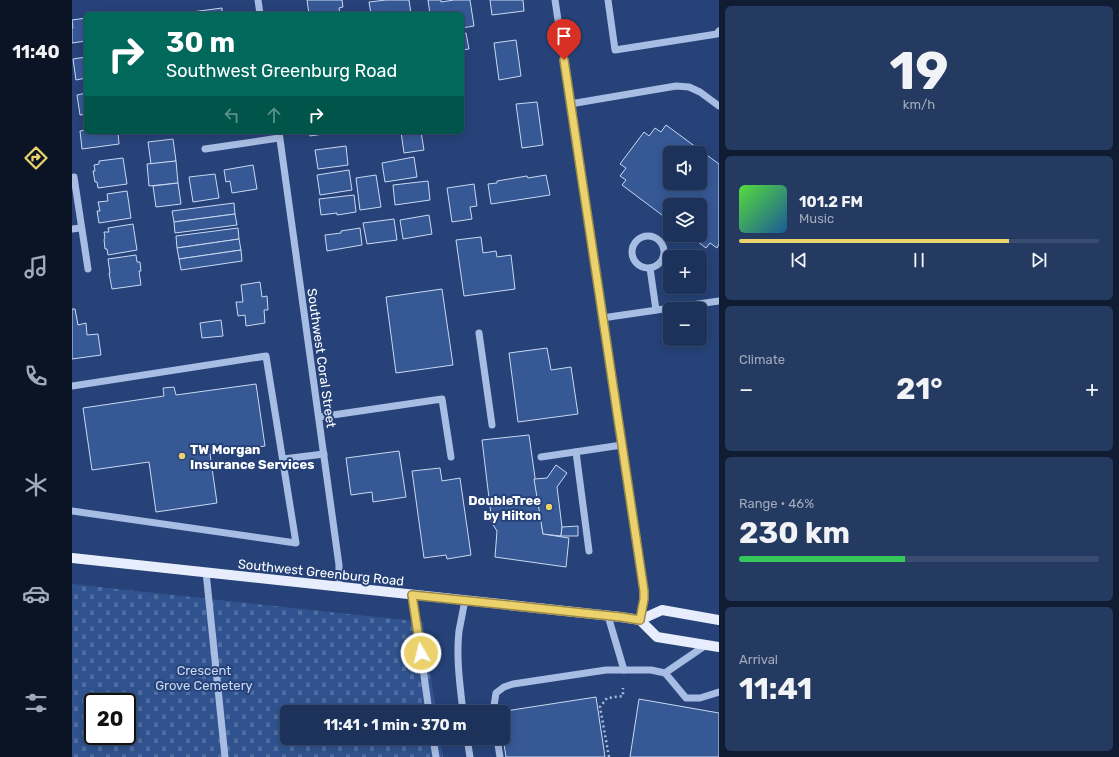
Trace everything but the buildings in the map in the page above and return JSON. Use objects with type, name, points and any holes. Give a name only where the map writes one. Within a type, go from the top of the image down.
[{"type":"main road","name":"Southwest Greenburg Road","points":[[72,558],[640,620]]},
{"type":"main road","points":[[719,620],[662,610],[640,620],[657,637],[719,647]]},
{"type":"street","points":[[258,0],[260,12]]},
{"type":"street","points":[[555,0],[644,591],[640,620]]},
{"type":"street","points":[[608,0],[615,50],[717,34],[719,31]]},
{"type":"street","points":[[570,104],[676,86],[688,87],[700,92],[719,106]]},
{"type":"street","points":[[205,149],[279,135]]},
{"type":"street","name":"Southwest Coral Street","points":[[279,135],[339,565],[338,587]]},
{"type":"street","points":[[74,177],[88,270]]},
{"type":"street","points":[[72,229],[81,228]]},
{"type":"street","points":[[645,236],[652,236],[657,239],[662,244],[664,250],[661,262],[650,268],[643,268],[638,265],[633,260],[631,254],[634,242],[645,236]]},
{"type":"street","points":[[650,268],[656,310]]},
{"type":"street","points":[[602,318],[719,301]]},
{"type":"street","points":[[479,333],[492,426]]},
{"type":"street","points":[[72,386],[266,356],[296,543],[72,511]]},
{"type":"street","points":[[319,417],[442,399],[451,457]]},
{"type":"street","points":[[541,456],[622,445]]},
{"type":"street","points":[[576,452],[589,551]]},
{"type":"street","points":[[283,459],[324,454]]},
{"type":"street","points":[[206,572],[226,757]]},
{"type":"street","points":[[412,595],[429,705]]},
{"type":"street","points":[[462,705],[458,657],[459,631],[465,600]]},
{"type":"street","points":[[608,616],[624,670]]},
{"type":"street","points":[[665,674],[706,645]]},
{"type":"street","points":[[495,705],[496,693],[509,685],[606,670],[651,670],[665,674],[672,680],[686,698],[700,698],[719,692]]},
{"type":"street","points":[[434,745],[436,757]]},
{"type":"street","points":[[468,745],[470,757]]},
{"type":"street","points":[[498,745],[500,757]]},
{"type":"path","points":[[608,757],[600,707],[606,698],[623,696],[623,688]]},
{"type":"green space","name":"Crescent Grove Cemetery","points":[[72,584],[423,622],[435,705],[280,705],[280,745],[441,745],[443,757],[72,757]]},
{"type":"place","name":"TW Morgan Insurance Services","points":[[182,456]]},
{"type":"place","name":"DoubleTree by Hilton","points":[[549,507]]},
{"type":"route","points":[[421,653],[412,595],[640,620],[644,591],[564,60]]}]
